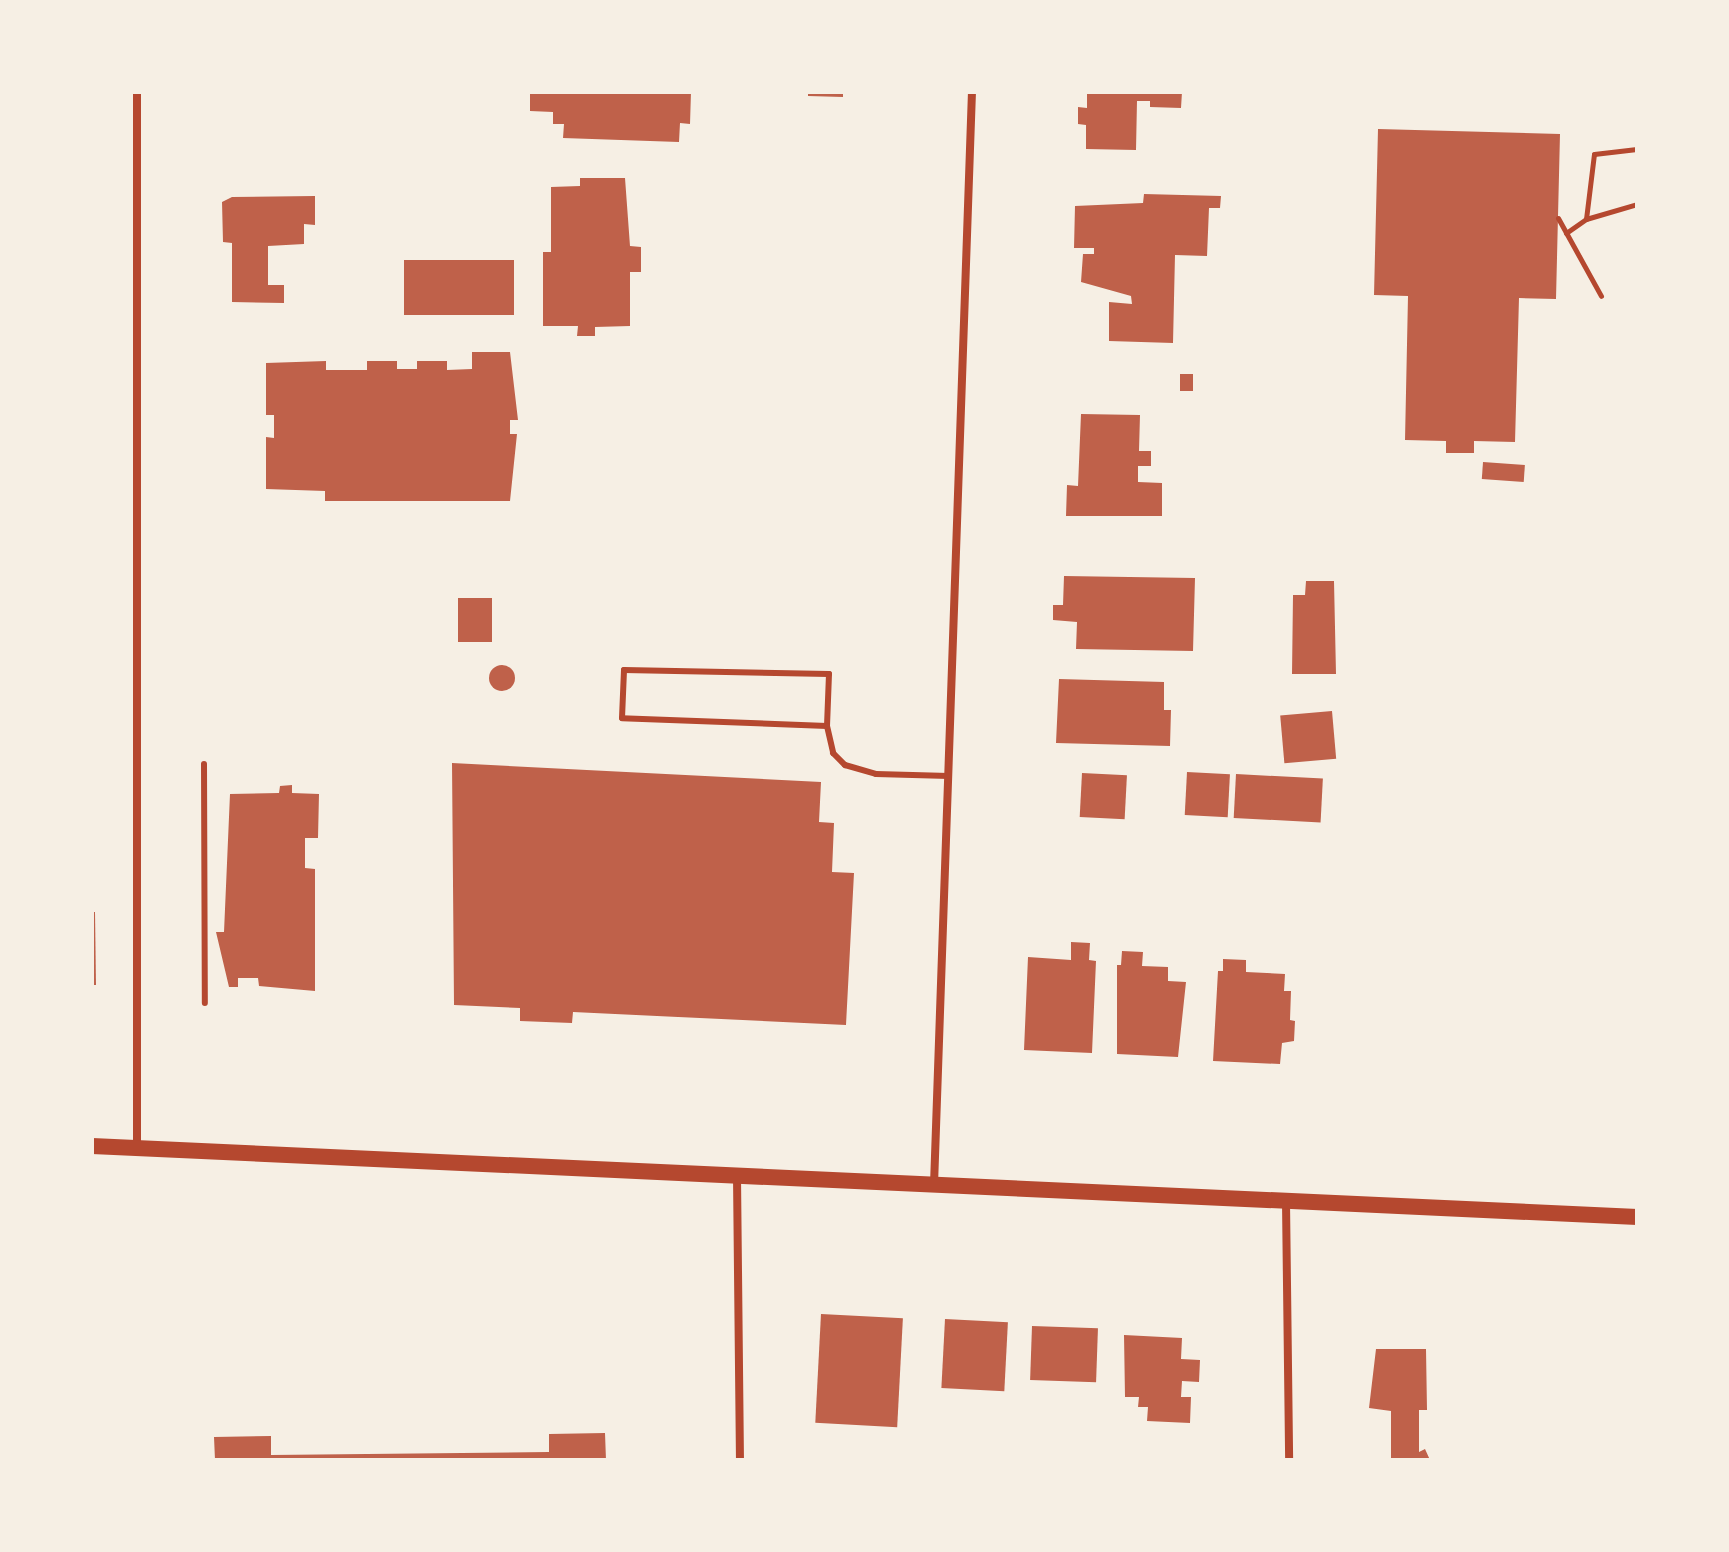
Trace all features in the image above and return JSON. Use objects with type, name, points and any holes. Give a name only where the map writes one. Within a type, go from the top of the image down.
[{"type":"main road","points":[[92,1146],[1637,1217]]},
{"type":"street","points":[[137,92],[137,1148]]},
{"type":"street","points":[[934,1185],[972,92]]},
{"type":"street","points":[[737,1176],[740,1460]]},
{"type":"street","points":[[1286,1201],[1289,1460]]},
{"type":"lane","points":[[827,726],[622,718],[624,670],[829,674],[827,726],[833,753],[858,771],[949,776]]},
{"type":"lane","points":[[204,764],[205,1003]]},
{"type":"path","points":[[1586,219],[1594,154],[1637,149]]},
{"type":"path","points":[[1566,233],[1586,219],[1637,204]]},
{"type":"path","points":[[1558,218],[1601,296]]},
{"type":"building","points":[[530,92],[691,92],[690,124],[680,123],[679,142],[563,138],[564,124],[553,124],[553,112],[530,111]]},
{"type":"building","points":[[808,92],[843,92],[843,97],[808,96]]},
{"type":"building","points":[[1087,92],[1182,92],[1181,108],[1150,107],[1150,101],[1137,101],[1136,150],[1086,149],[1086,125],[1078,124],[1078,107],[1087,108]]},
{"type":"building","points":[[1378,129],[1560,134],[1556,299],[1519,298],[1515,442],[1474,441],[1474,453],[1446,453],[1446,441],[1405,440],[1408,296],[1374,295]]},
{"type":"building","points":[[580,178],[625,178],[630,246],[641,247],[641,272],[630,272],[630,326],[595,327],[595,336],[577,336],[578,326],[543,326],[543,252],[551,252],[551,187],[580,186]]},
{"type":"building","points":[[1144,194],[1221,196],[1220,208],[1209,208],[1207,256],[1175,255],[1173,343],[1109,341],[1109,302],[1132,304],[1131,296],[1081,282],[1083,254],[1094,254],[1094,248],[1074,248],[1075,206],[1143,203]]},
{"type":"building","points":[[315,196],[315,225],[304,224],[304,244],[268,246],[268,285],[284,285],[284,303],[232,302],[232,243],[223,242],[222,202],[232,197]]},
{"type":"building","points":[[404,260],[514,260],[514,315],[404,315]]},
{"type":"building","points":[[472,352],[510,352],[518,420],[510,420],[510,434],[517,434],[510,501],[325,501],[325,491],[266,489],[266,437],[274,438],[274,415],[266,415],[266,363],[326,361],[326,370],[367,370],[367,361],[397,361],[397,369],[417,369],[417,361],[447,361],[447,370],[472,369]]},
{"type":"building","points":[[1180,374],[1193,374],[1193,391],[1180,391]]},
{"type":"building","points":[[1081,414],[1140,415],[1139,451],[1151,451],[1151,466],[1138,466],[1138,482],[1162,483],[1162,516],[1066,516],[1067,485],[1078,486]]},
{"type":"building","points":[[1483,462],[1525,465],[1524,482],[1482,479]]},
{"type":"building","points":[[1064,576],[1195,578],[1193,651],[1076,649],[1077,622],[1053,620],[1053,605],[1063,605]]},
{"type":"building","points":[[1306,581],[1334,581],[1336,674],[1292,674],[1293,595],[1305,595]]},
{"type":"building","points":[[458,598],[492,598],[492,642],[458,642]]},
{"type":"building","points":[[502,665],[511,669],[515,678],[511,687],[502,691],[493,687],[489,678],[493,669]]},
{"type":"building","points":[[1059,679],[1164,682],[1164,710],[1171,710],[1170,746],[1056,743]]},
{"type":"building","points":[[1332,711],[1336,759],[1284,763],[1280,716]]},
{"type":"building","points":[[452,763],[821,782],[819,822],[834,823],[832,872],[854,873],[846,1025],[573,1012],[572,1023],[520,1021],[520,1008],[454,1005]]},
{"type":"building","points":[[1187,772],[1230,774],[1228,817],[1185,815]]},
{"type":"building","points":[[1082,773],[1127,775],[1125,819],[1080,817]]},
{"type":"building","points":[[1236,774],[1323,779],[1321,822],[1234,818]]},
{"type":"building","points":[[292,785],[292,793],[319,794],[318,838],[305,838],[305,868],[315,869],[315,991],[259,986],[258,978],[238,978],[238,987],[229,987],[216,932],[224,932],[230,794],[279,793],[280,786]]},
{"type":"building","points":[[92,912],[95,912],[96,985],[92,985]]},
{"type":"building","points":[[1071,942],[1090,943],[1089,960],[1096,961],[1092,1053],[1024,1050],[1028,957],[1071,960]]},
{"type":"building","points":[[1122,951],[1143,952],[1142,966],[1168,967],[1168,981],[1186,982],[1178,1057],[1117,1054],[1117,965],[1121,965]]},
{"type":"building","points":[[1223,959],[1246,960],[1246,972],[1285,974],[1284,991],[1291,991],[1290,1020],[1295,1021],[1294,1041],[1282,1043],[1280,1064],[1213,1061],[1218,971],[1223,971]]},
{"type":"building","points":[[821,1314],[903,1318],[897,1427],[815,1423]]},
{"type":"building","points":[[945,1319],[1008,1322],[1004,1391],[941,1388]]},
{"type":"building","points":[[1032,1326],[1098,1328],[1096,1382],[1030,1380]]},
{"type":"building","points":[[1124,1335],[1182,1338],[1181,1359],[1200,1360],[1199,1382],[1182,1381],[1181,1397],[1191,1397],[1190,1423],[1147,1421],[1148,1407],[1138,1407],[1139,1397],[1125,1397]]},
{"type":"building","points":[[1376,1349],[1426,1349],[1427,1410],[1419,1410],[1419,1452],[1425,1449],[1430,1460],[1391,1460],[1391,1411],[1369,1408]]},
{"type":"building","points":[[605,1433],[606,1460],[215,1460],[214,1437],[271,1436],[271,1455],[549,1452],[549,1434]]}]
